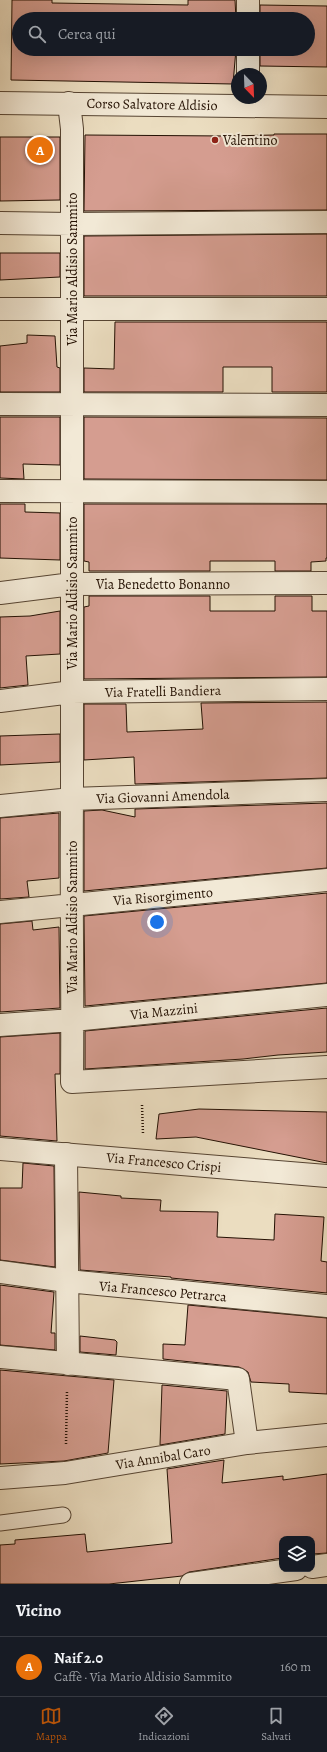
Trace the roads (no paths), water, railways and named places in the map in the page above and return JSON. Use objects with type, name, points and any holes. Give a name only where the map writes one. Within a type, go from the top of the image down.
[{"type":"street","points":[[248,0],[248,12]]},
{"type":"street","points":[[248,56],[248,68]]},
{"type":"street","name":"Corso Salvatore Aldisio","points":[[0,103],[69,104],[231,102]]},
{"type":"street","name":"Corso Salvatore Aldisio","points":[[267,103],[327,107]]},
{"type":"street","name":"Via Mario Aldisio Sammito","points":[[69,104],[72,129],[72,1082],[327,1067]]},
{"type":"street","points":[[0,223],[72,224],[327,222]]},
{"type":"street","points":[[0,309],[327,309]]},
{"type":"street","points":[[0,404],[327,405]]},
{"type":"street","points":[[0,491],[327,492]]},
{"type":"street","name":"Via Benedetto Bonanno","points":[[0,593],[72,584],[327,583]]},
{"type":"street","name":"Via Fratelli Bandiera","points":[[0,701],[72,692],[327,689]]},
{"type":"street","name":"Via Giovanni Amendola","points":[[0,806],[72,799],[327,790]]},
{"type":"street","name":"Via Risorgimento","points":[[0,912],[327,880]]},
{"type":"street","name":"Via Mazzini","points":[[0,1025],[73,1020],[327,995]]},
{"type":"street","name":"Via Francesco Crispi","points":[[0,1149],[327,1176]]},
{"type":"street","points":[[66,1154],[68,1364]]},
{"type":"street","name":"Via Francesco Petrarca","points":[[0,1272],[67,1281],[327,1306]]},
{"type":"street","points":[[0,1357],[238,1379],[247,1443]]},
{"type":"street","name":"Via Annibal Caro","points":[[0,1478],[65,1473],[247,1443],[327,1436]]},
{"type":"street","points":[[315,1567],[327,1565]]},
{"type":"street","points":[[191,1584],[279,1571]]},
{"type":"lane","points":[[0,1523],[63,1515]]},
{"type":"place","name":"Valentino","points":[[215,140]]},
{"type":"place","name":"Naif 2.0","points":[[40,150]]}]
